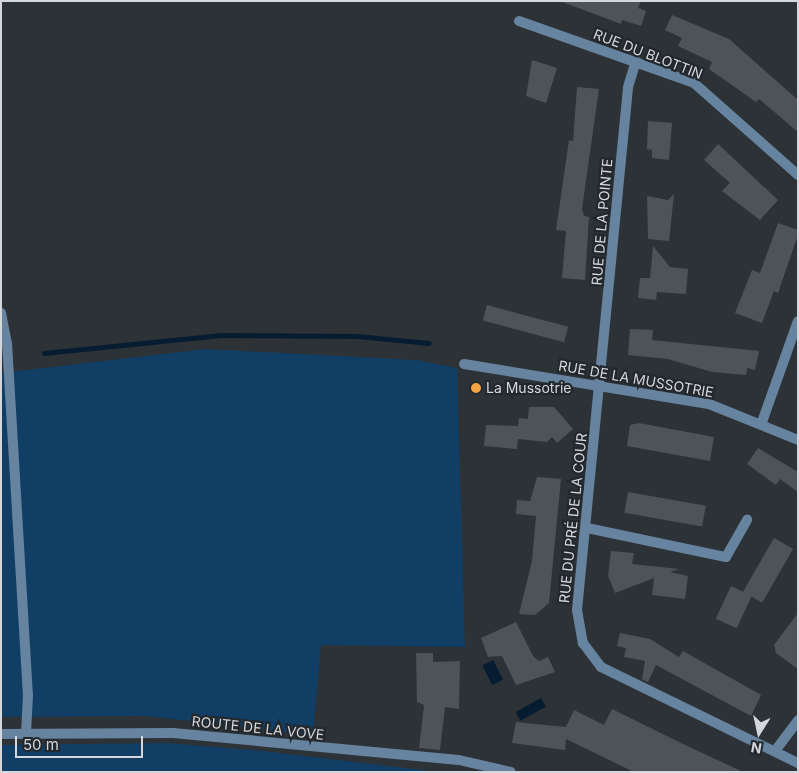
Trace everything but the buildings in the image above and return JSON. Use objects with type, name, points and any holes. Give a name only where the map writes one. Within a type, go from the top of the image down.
[{"type":"street","name":"RUE DU BLOTTIN","points":[[519,21],[694,83],[798,175]]},
{"type":"street","name":"RUE DE LA POINTE","points":[[601,386],[628,88],[636,61]]},
{"type":"street","points":[[1,313],[7,343],[28,695],[26,733]]},
{"type":"street","points":[[762,422],[798,321]]},
{"type":"street","name":"RUE DE LA MUSSOTRIE","points":[[464,364],[709,404],[762,422],[798,440]]},
{"type":"street","name":"RUE DU PRÉ DE LA COUR","points":[[601,386],[577,610],[583,643],[601,667],[775,750],[798,763]]},
{"type":"street","points":[[587,528],[726,558],[747,520]]},
{"type":"street","points":[[775,750],[798,720]]},
{"type":"street","name":"ROUTE DE LA VOVE","points":[[1,734],[173,733],[459,760],[511,772]]},
{"type":"shaded area","points":[[205,349],[416,360],[457,368],[465,647],[321,645],[313,735],[146,716],[1,717],[1,373]]},
{"type":"shaded area","points":[[493,660],[503,680],[492,685],[482,665]]},
{"type":"shaded area","points":[[541,698],[546,707],[520,721],[516,712]]},
{"type":"shaded area","points":[[168,743],[263,751],[439,772],[1,772],[1,745]]},
{"type":"waterway","points":[[44,353],[221,335],[357,336],[429,343]]},
{"type":"place","name":"La Mussotrie","points":[[476,388]]}]
